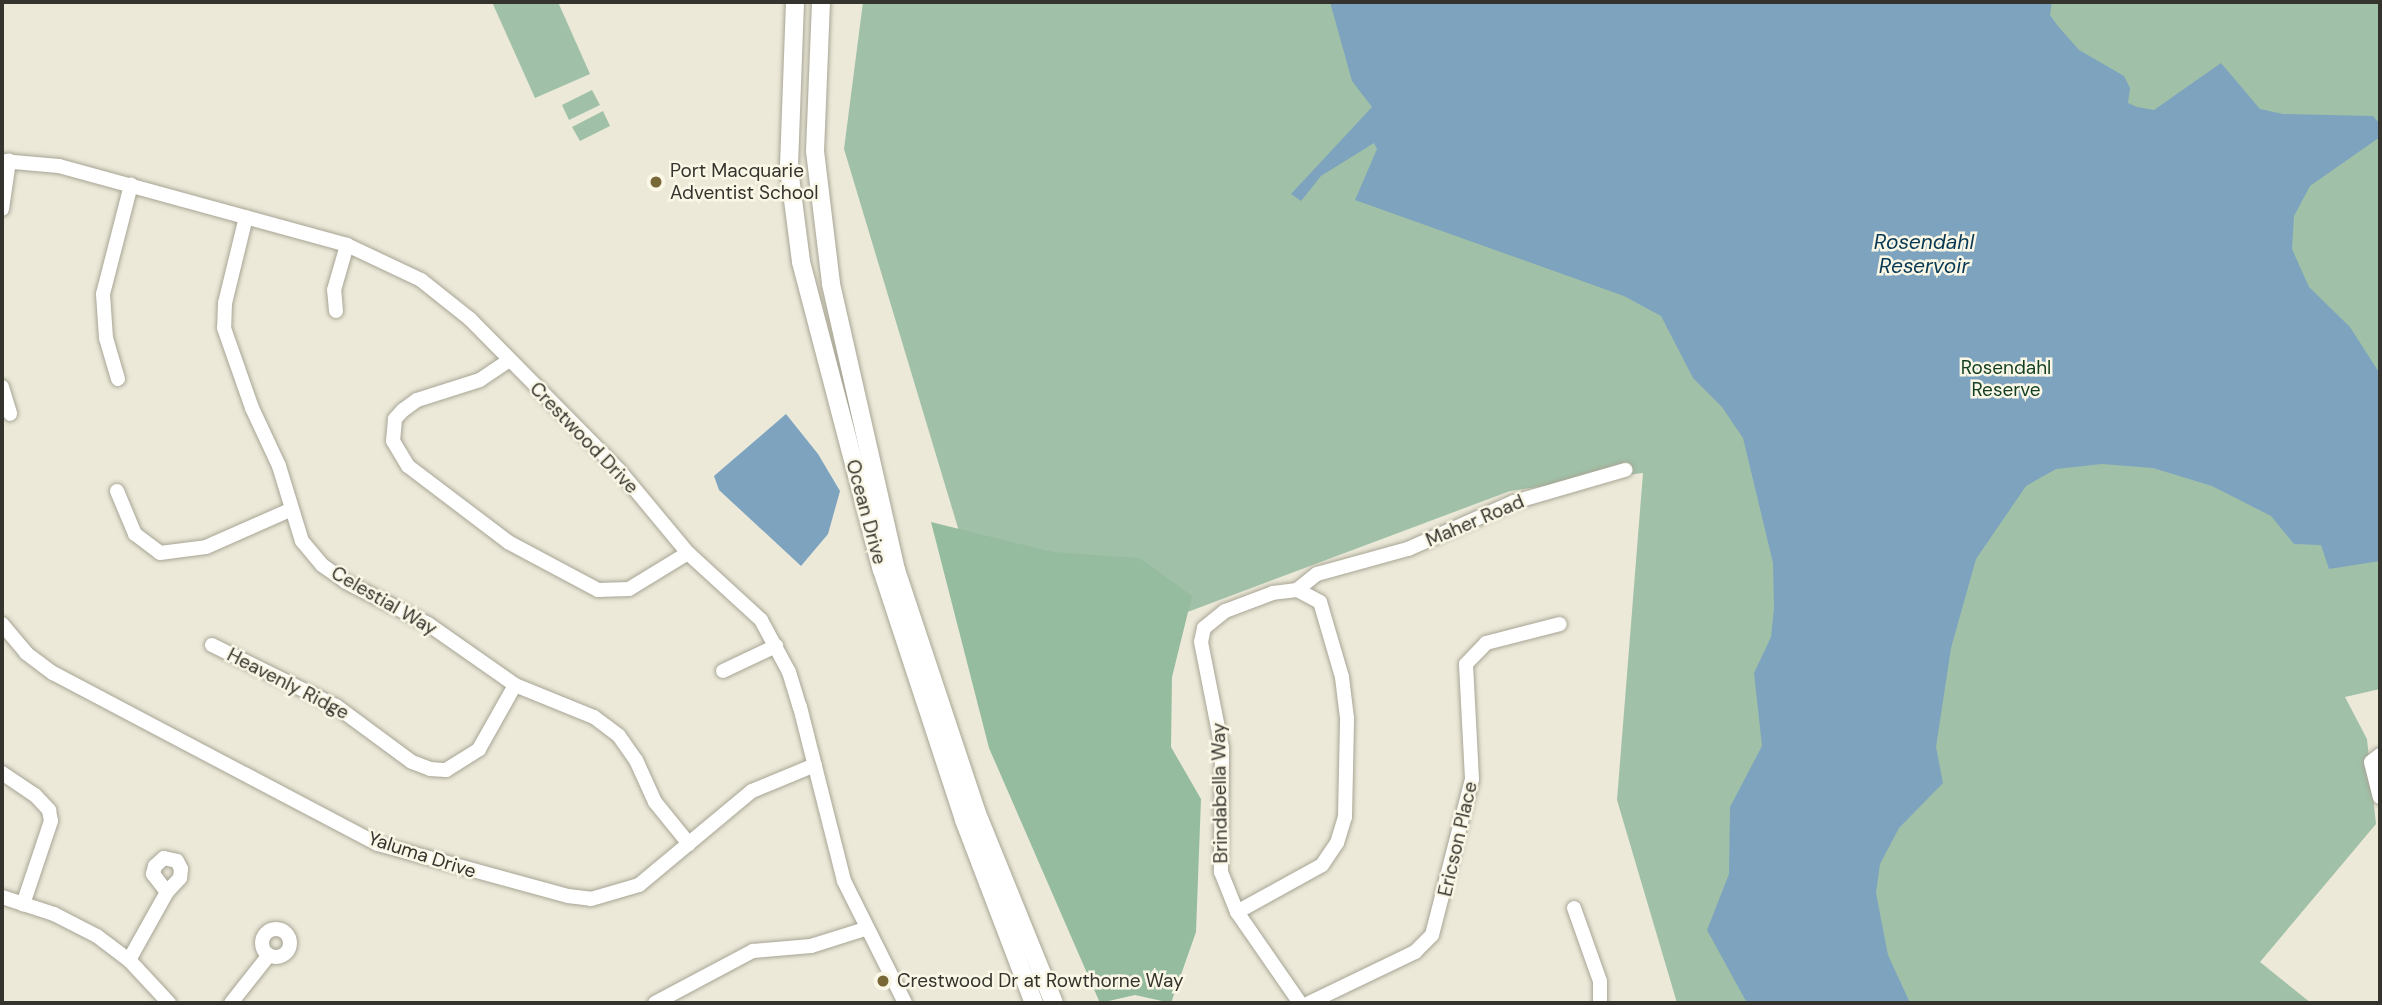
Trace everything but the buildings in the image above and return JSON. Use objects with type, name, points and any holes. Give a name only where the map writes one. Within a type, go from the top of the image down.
[{"type":"main road","name":"Ocean Drive","points":[[795,2],[789,149],[801,262],[882,570],[964,820],[1034,1003]]},
{"type":"main road","name":"Ocean Drive","points":[[821,2],[815,74],[816,151],[831,284],[896,570],[976,811],[1054,1003]]},
{"type":"main road","points":[[789,149],[816,151]]},
{"type":"street","name":"Crestwood Drive","points":[[5,161],[59,166],[347,245],[398,267],[443,295],[619,470],[688,553],[742,600],[775,646],[789,672],[815,765],[833,847],[865,929],[905,1003]]},
{"type":"street","points":[[2,209],[5,161]]},
{"type":"street","points":[[118,379],[106,338],[103,294],[131,185]]},
{"type":"street","name":"Celestial Way","points":[[246,217],[225,303],[224,328],[252,408],[279,466],[290,510],[302,541],[322,565],[346,582],[428,624],[514,685],[594,717],[619,736],[636,760],[655,802],[689,844]]},
{"type":"street","points":[[336,311],[334,290],[347,245]]},
{"type":"street","points":[[508,361],[480,380],[417,400],[403,410],[395,419],[393,441],[408,466],[509,542],[598,590],[629,589],[688,553]]},
{"type":"street","points":[[2,387],[10,414]]},
{"type":"street","name":"Maher Road","points":[[1297,590],[1312,576],[1408,549],[1514,502],[1625,470]]},
{"type":"street","points":[[117,491],[135,534],[160,553],[206,547],[290,510]]},
{"type":"street","points":[[1314,597],[1325,573]]},
{"type":"street","points":[[1237,912],[1310,875],[1332,853],[1342,831],[1349,781],[1347,718],[1336,654],[1324,610],[1314,597],[1297,590]]},
{"type":"street","name":"Brindabella Way","points":[[1297,590],[1240,604],[1216,616],[1202,635],[1222,748],[1218,857],[1237,912],[1300,1003]]},
{"type":"street","name":"Yaluma Drive","points":[[2,624],[26,653],[53,673],[378,844],[426,860],[591,899],[639,884],[752,791],[815,765]]},
{"type":"street","name":"Ericson Place","points":[[1309,1003],[1415,952],[1432,935],[1472,779],[1466,664],[1486,643],[1560,624]]},
{"type":"street","name":"Heavenly Ridge","points":[[212,645],[336,706],[412,762],[430,769],[446,770],[479,749],[514,685]]},
{"type":"street","points":[[723,671],[775,646]]},
{"type":"street","points":[[2380,755],[2371,762],[2380,797]]},
{"type":"street","points":[[2,773],[35,795],[49,810],[51,821],[23,904]]},
{"type":"street","points":[[130,960],[167,892]]},
{"type":"street","points":[[2,897],[75,925],[130,960],[169,1003]]},
{"type":"street","points":[[1574,908],[1600,981],[1600,1003]]},
{"type":"street","points":[[655,1003],[752,951],[811,946],[865,929]]},
{"type":"street","points":[[231,1003],[269,955]]},
{"type":"green space","points":[[492,2],[558,2],[590,74],[535,98]]},
{"type":"green space","name":"Rosendahl Reserve","points":[[863,2],[2380,2],[2380,689],[2345,697],[2367,739],[2376,824],[2260,962],[2311,1003],[1677,1003],[1617,800],[1643,473],[1510,491],[1004,681],[844,149]]},
{"type":"green space","points":[[592,90],[600,105],[569,120],[562,105]]},
{"type":"green space","points":[[603,111],[610,126],[580,141],[572,127]]},
{"type":"green space","points":[[931,522],[1053,552],[1140,558],[1192,596],[1172,677],[1171,747],[1201,799],[1196,932],[1171,1003],[1135,995],[1100,1003],[989,748]]},
{"type":"water","name":"Rosendahl Reservoir","points":[[1330,2],[2052,2],[2050,15],[2057,25],[2079,50],[2124,76],[2130,88],[2128,103],[2137,107],[2154,110],[2221,63],[2260,109],[2283,114],[2373,116],[2380,124],[2380,137],[2310,186],[2294,216],[2292,249],[2309,287],[2350,327],[2380,374],[2380,561],[2329,569],[2321,545],[2294,544],[2271,516],[2212,486],[2153,468],[2102,464],[2056,469],[2026,486],[1976,559],[1951,648],[1936,747],[1943,783],[1899,828],[1880,864],[1876,893],[1888,955],[1910,1003],[1747,1003],[1707,930],[1729,874],[1730,807],[1762,746],[1754,673],[1771,637],[1774,608],[1773,563],[1743,438],[1722,407],[1693,378],[1661,316],[1624,296],[1355,200],[1377,149],[1374,143],[1321,176],[1301,201],[1291,194],[1372,107],[1352,81]]},
{"type":"water","points":[[786,414],[818,454],[840,491],[828,534],[801,566],[719,490],[714,476]]},
{"type":"place","name":"Port Macquarie Adventist School","points":[[656,182]]},
{"type":"place","name":"Crestwood Dr at Rowthorne Way","points":[[883,981]]}]
